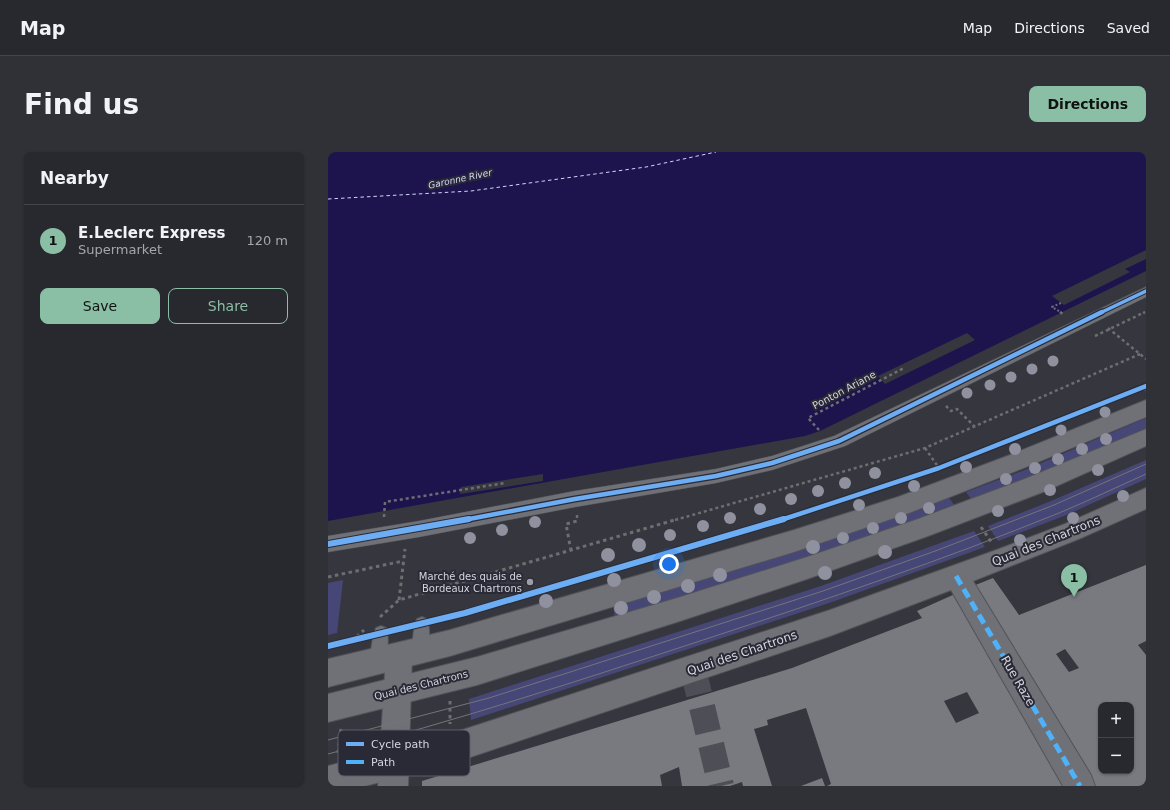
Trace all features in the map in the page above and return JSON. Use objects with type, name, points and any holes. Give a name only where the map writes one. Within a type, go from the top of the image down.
[{"type":"main road","points":[[328,673],[474,637],[794,541],[901,506],[1018,461],[1144,392]]},
{"type":"main road","name":"Quai des Chartrons","points":[[328,708],[477,671],[677,610],[807,568],[920,529],[1035,485],[1146,437]]},
{"type":"main road","name":"Quai des Chartrons","points":[[470,742],[830,623],[1073,531],[1146,498]]},
{"type":"main road","name":"Rue Raze","points":[[956,576],[1080,786]]},
{"type":"main road","points":[[396,730],[399,656]]},
{"type":"main road","name":"Quai des Chartrons","points":[[328,781],[383,776]]},
{"type":"street","points":[[328,544],[419,529],[575,499],[716,476],[772,463],[840,441],[1146,290]]},
{"type":"lane","points":[[376,626],[399,656],[422,624]]},
{"type":"path","points":[[1060,312],[1052,307],[1061,303]]},
{"type":"path","points":[[1146,312],[1109,329],[1146,359]]},
{"type":"path","points":[[376,626],[350,640],[376,626],[399,600],[925,448],[975,428],[1140,354]]},
{"type":"path","points":[[951,411],[957,409],[975,428]]},
{"type":"path","points":[[932,470],[946,465]]},
{"type":"path","points":[[384,511],[385,502],[505,483]]},
{"type":"path","points":[[571,551],[566,524],[577,522]]},
{"type":"path","points":[[399,600],[405,550]]},
{"type":"path","points":[[328,577],[404,561]]},
{"type":"path","points":[[422,624],[458,615]]},
{"type":"shaded area","points":[[1146,418],[1146,428],[1031,477],[972,500],[966,492],[1025,470]]},
{"type":"shaded area","points":[[1146,460],[1146,479],[1064,516],[998,541],[988,526],[1051,501]]},
{"type":"shaded area","points":[[949,498],[955,506],[802,559],[615,618],[613,607],[797,550]]},
{"type":"shaded area","points":[[974,531],[985,547],[829,603],[471,720],[469,699],[821,586]]},
{"type":"shaded area","points":[[343,580],[337,633],[328,635],[328,583]]},
{"type":"water","name":"Garonne River","points":[[328,152],[1146,152],[1146,271],[820,431],[805,436],[328,521]]},
{"type":"pier","points":[[1146,250],[1146,259],[1125,269],[1130,272],[1064,305],[1052,296]]},
{"type":"pier","points":[[967,333],[975,340],[885,384],[878,376]]},
{"type":"pier","points":[[543,474],[543,481],[460,494],[461,487]]},
{"type":"building","points":[[1146,565],[1146,641],[1138,645],[1146,655],[1146,786],[1092,786],[973,586],[993,578],[1019,615]],"holes":[[[1065,649],[1079,668],[1069,672],[1056,654]]]},
{"type":"building","points":[[955,594],[1068,786],[827,786],[831,784],[806,708],[767,720],[768,725],[754,729],[772,786],[743,786],[742,782],[730,786],[682,786],[679,767],[660,775],[662,786],[422,786],[422,781],[438,776],[470,776],[470,766],[792,668],[922,618],[917,611]],"holes":[[[967,692],[979,713],[956,723],[944,701]]]},
{"type":"building","points":[[822,778],[825,786],[801,786]]},
{"type":"ferry route","points":[[328,199],[471,191],[646,167],[716,152]]},
{"type":"tunnel","points":[[693,669],[721,786]]},
{"type":"tram line","points":[[366,730],[489,698],[823,591],[938,550],[1054,505],[1146,464]]},
{"type":"tram line","points":[[416,730],[518,700],[751,624],[928,563],[1070,508],[1146,474]]},
{"type":"tram line","points":[[328,740],[338,737]]},
{"type":"tram line","points":[[328,754],[338,751]]},
{"type":"marked path","points":[[956,576],[1080,786]]},
{"type":"cycle path","points":[[328,544],[419,529],[575,499],[716,476],[772,463],[839,441],[1146,291]]},
{"type":"cycle path","points":[[328,646],[465,613],[782,520],[939,468],[1146,386]]},
{"type":"place","name":"Marché des quais de Bordeaux Chartrons","points":[[530,582]]},
{"type":"place","name":"E.Leclerc Express","points":[[1074,597]]}]
